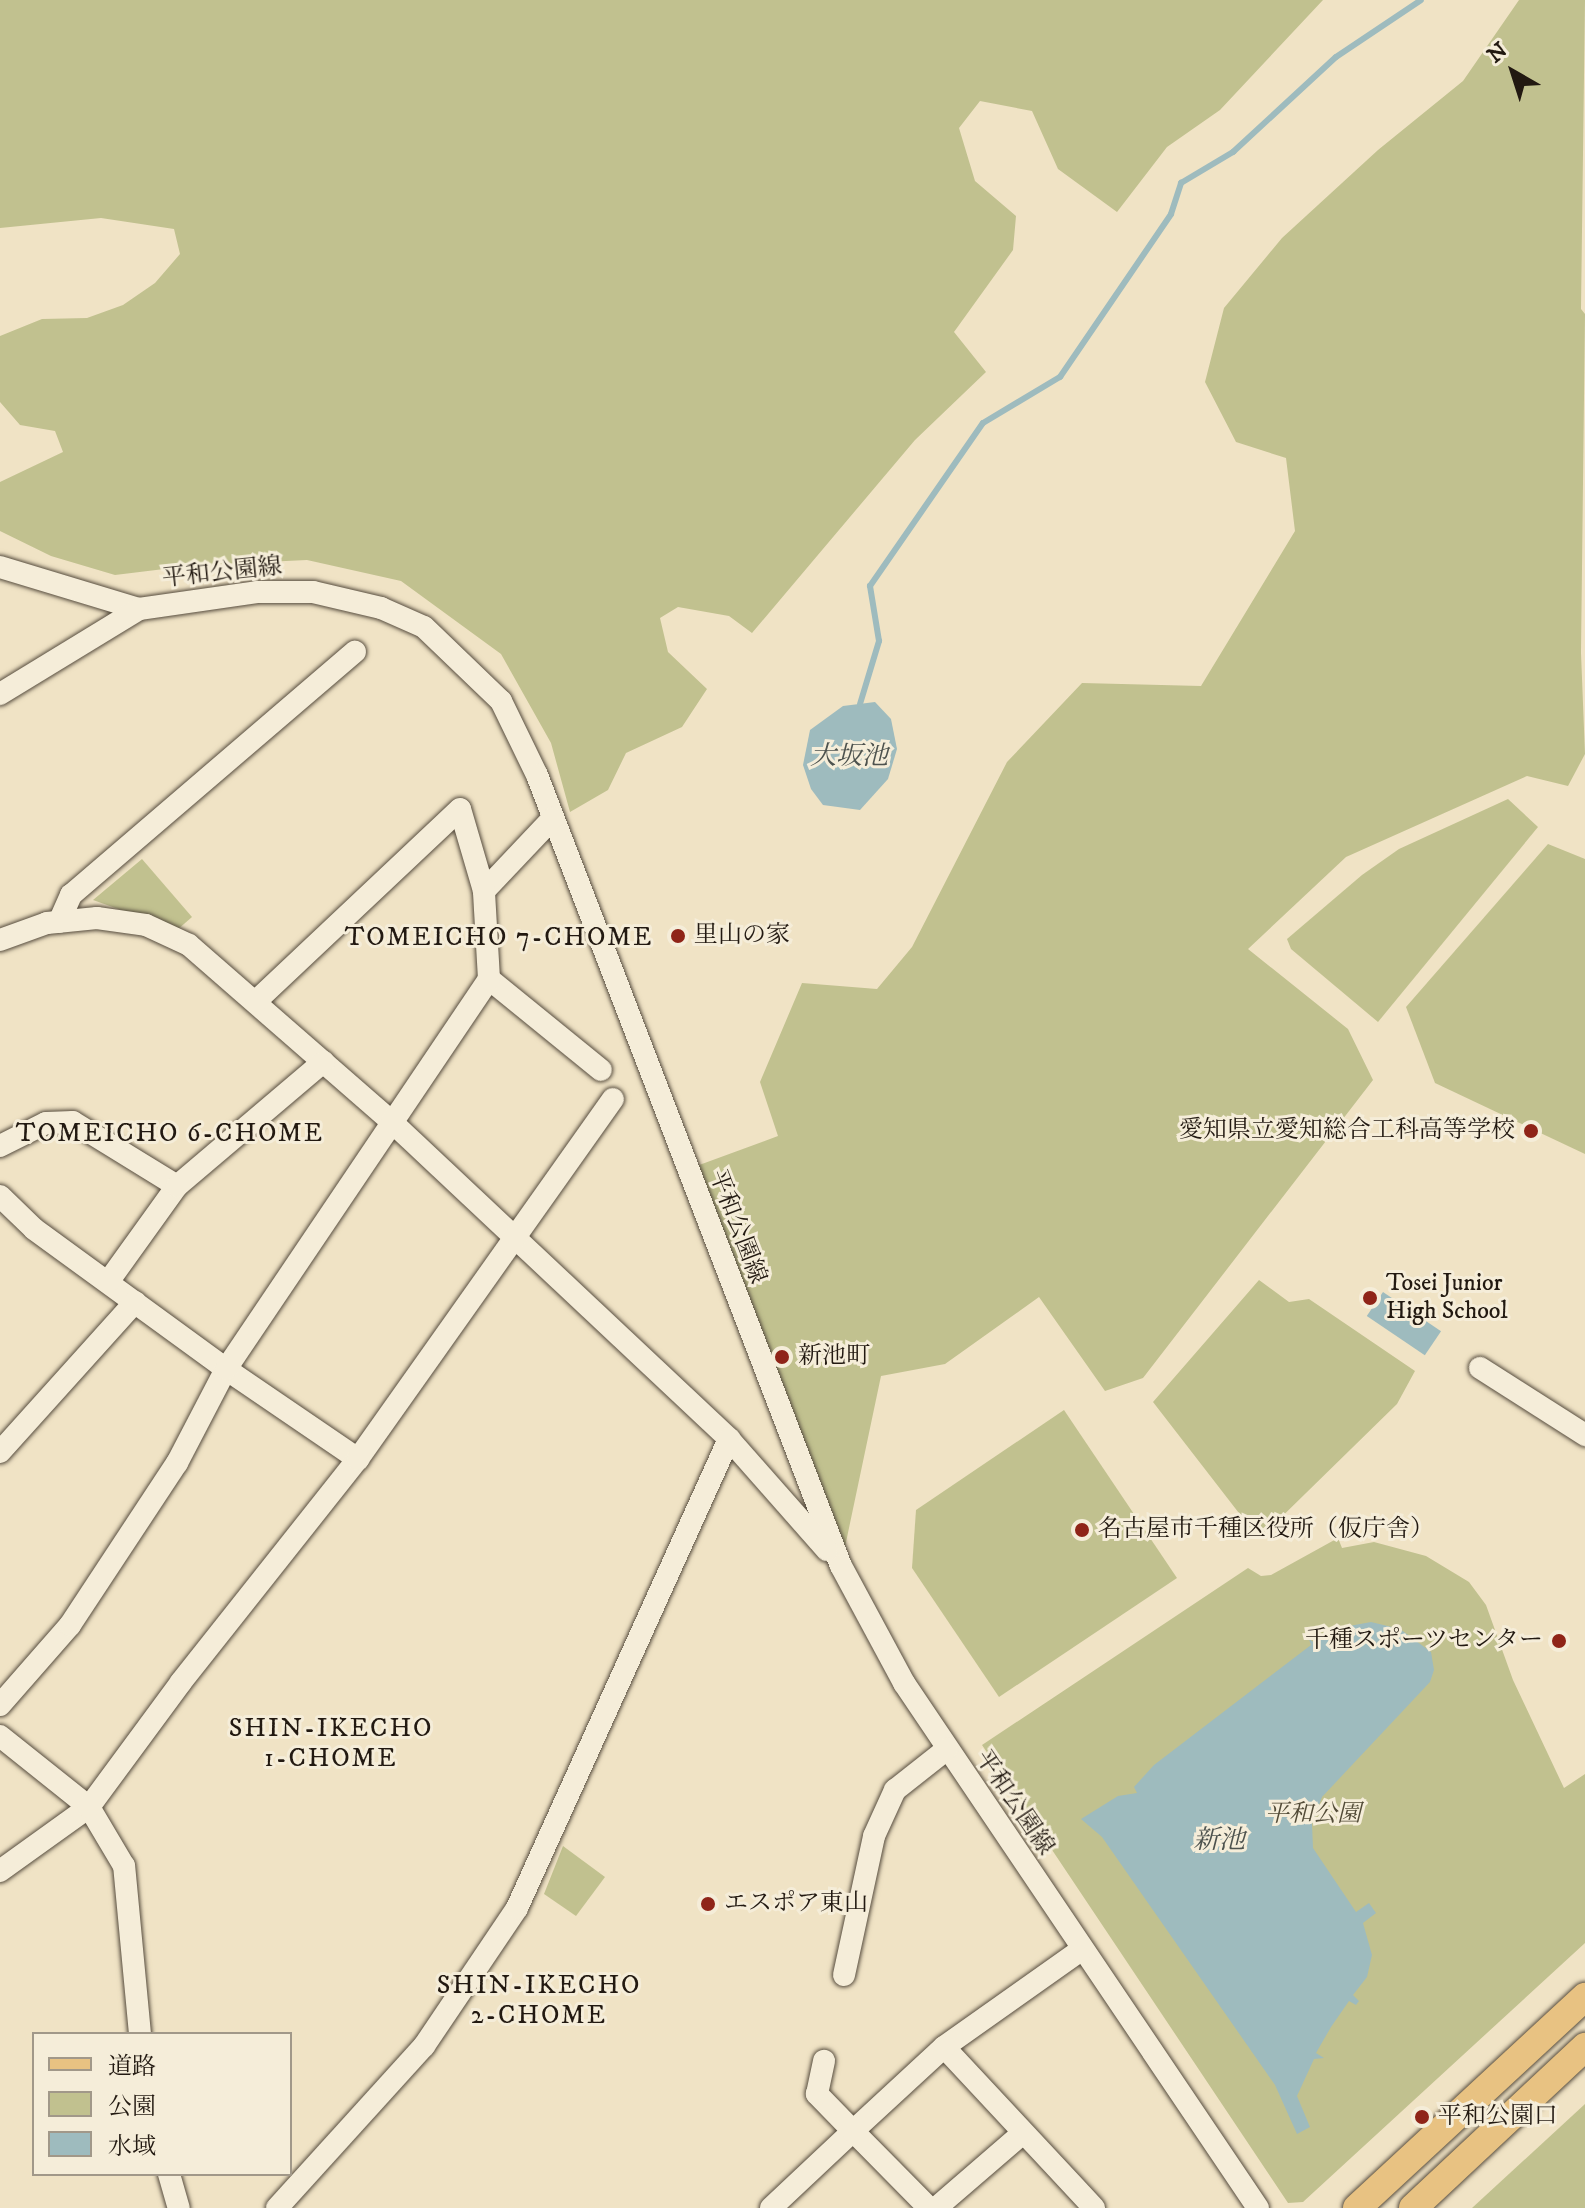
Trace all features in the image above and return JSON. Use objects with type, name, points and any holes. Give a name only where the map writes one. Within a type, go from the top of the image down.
[{"type":"main road","points":[[1357,2208],[1585,1997]]},
{"type":"main road","points":[[1413,2208],[1585,2047]]},
{"type":"street","name":"平和公園線","points":[[0,567],[21,576],[139,609],[257,592],[313,592],[381,608],[424,627],[501,701],[553,818],[841,1566],[904,1683],[1081,1950],[1258,2208]]},
{"type":"street","points":[[0,588],[21,576]]},
{"type":"street","points":[[0,694],[139,609]]},
{"type":"street","points":[[59,922],[71,895],[355,652]]},
{"type":"street","points":[[0,1705],[70,1625],[177,1463],[226,1369],[489,979],[484,891],[460,809],[256,1001]]},
{"type":"street","points":[[484,891],[553,818]]},
{"type":"street","points":[[0,940],[59,922],[97,918],[146,925],[189,945],[394,1124],[729,1439],[841,1566]]},
{"type":"street","points":[[489,979],[601,1070]]},
{"type":"street","points":[[108,1282],[177,1186],[323,1062]]},
{"type":"street","points":[[0,1871],[89,1807],[358,1459],[613,1099]]},
{"type":"street","points":[[0,1146],[18,1132],[46,1123],[73,1122],[177,1186]]},
{"type":"street","points":[[0,1196],[34,1229],[226,1369],[358,1459]]},
{"type":"street","points":[[0,1452],[135,1302]]},
{"type":"street","points":[[1480,1368],[1585,1435]]},
{"type":"street","points":[[277,2208],[424,2046],[517,1908],[729,1439]]},
{"type":"street","points":[[0,1736],[89,1807],[124,1866],[140,2032]]},
{"type":"street","points":[[844,1975],[874,1836],[884,1813],[895,1790],[947,1749]]},
{"type":"street","points":[[771,2208],[944,2047],[1081,1950]]},
{"type":"street","points":[[944,2047],[1094,2208]]},
{"type":"street","points":[[824,2061],[817,2094],[929,2208]]},
{"type":"street","points":[[936,2208],[1023,2133]]},
{"type":"street","points":[[170,2176],[179,2208]]},
{"type":"green space","points":[[0,0],[1323,0],[1220,110],[1167,147],[1117,212],[1058,169],[1032,111],[980,101],[959,128],[975,181],[1016,216],[1013,250],[954,332],[986,372],[915,440],[752,633],[729,616],[678,607],[660,618],[668,652],[707,689],[682,727],[626,753],[608,790],[570,812],[551,743],[501,654],[401,581],[307,560],[197,565],[115,575],[51,556],[0,531],[0,482],[63,452],[55,431],[20,425],[0,402],[0,336],[42,319],[87,318],[123,305],[155,283],[180,254],[174,229],[101,218],[0,228]]},
{"type":"green space","points":[[1519,0],[1585,0],[1581,653],[1585,754],[1568,786],[1527,776],[1346,857],[1248,949],[1348,1029],[1373,1080],[1143,1378],[1105,1391],[1039,1297],[945,1364],[881,1376],[841,1566],[691,1168],[778,1136],[760,1082],[802,983],[877,989],[912,947],[1007,762],[1082,683],[1201,686],[1295,531],[1286,458],[1236,442],[1205,382],[1224,308],[1282,238],[1378,150],[1463,81]]},
{"type":"green space","points":[[1508,799],[1538,827],[1378,1022],[1291,949],[1287,939],[1362,875],[1399,849]]},
{"type":"green space","points":[[1548,844],[1585,859],[1585,1154],[1435,1083],[1406,1007]]},
{"type":"green space","points":[[142,859],[192,917],[177,930],[93,900]]},
{"type":"green space","points":[[1259,1280],[1289,1302],[1309,1299],[1415,1371],[1397,1404],[1259,1539],[1153,1402]]},
{"type":"green space","points":[[1064,1410],[1177,1578],[999,1697],[912,1568],[916,1510]]},
{"type":"green space","name":"平和公園","points":[[1338,1538],[1342,1548],[1374,1542],[1426,1556],[1469,1582],[1486,1605],[1513,1680],[1564,1788],[1585,1774],[1585,1943],[1303,2202],[1288,2203],[982,1745],[1248,1568],[1261,1576],[1271,1575]]},
{"type":"green space","points":[[563,1846],[605,1877],[576,1916],[544,1894]]},
{"type":"green space","points":[[1585,2104],[1585,2208],[1472,2208]]},
{"type":"water","name":"大坂池","points":[[875,702],[891,719],[897,749],[888,779],[860,810],[823,805],[811,789],[803,765],[810,730],[843,706]]},
{"type":"water","points":[[1383,1292],[1441,1331],[1425,1355],[1367,1316]]},
{"type":"water","name":"新池","points":[[1371,1622],[1400,1629],[1431,1652],[1434,1670],[1430,1682],[1322,1797],[1312,1824],[1313,1848],[1356,1912],[1369,1903],[1376,1913],[1363,1923],[1372,1955],[1367,1977],[1353,1995],[1359,2001],[1356,2005],[1349,2001],[1316,2053],[1324,2058],[1314,2059],[1297,2096],[1310,2127],[1297,2134],[1275,2085],[1102,1837],[1081,1819],[1118,1796],[1137,1793],[1134,1787],[1154,1765],[1311,1645],[1309,1639],[1315,1643],[1344,1627]]},
{"type":"waterway","points":[[860,704],[879,641],[870,586],[983,423],[1060,377],[1171,214],[1181,183],[1233,152],[1336,57],[1421,0]]},
{"type":"place","name":"里山の家","points":[[678,936]]},
{"type":"place","name":"愛知県立愛知総合工科高等学校","points":[[1531,1131]]},
{"type":"place","name":"Tosei Junior High School","points":[[1370,1298]]},
{"type":"place","name":"新池町","points":[[782,1357]]},
{"type":"place","name":"名古屋市千種区役所（仮庁舎）","points":[[1082,1530]]},
{"type":"place","name":"千種スポーツセンター","points":[[1559,1641]]},
{"type":"place","name":"エスポア東山","points":[[708,1904]]},
{"type":"place","name":"平和公園口","points":[[1422,2117]]},
{"type":"district","name":"TOMEICHO 7-CHOME","points":[[499,938]]},
{"type":"district","name":"TOMEICHO 6-CHOME","points":[[170,1134]]},
{"type":"district","name":"SHIN-IKECHO 1-CHOME","points":[[331,1744]]},
{"type":"district","name":"SHIN-IKECHO 2-CHOME","points":[[539,2001]]}]
